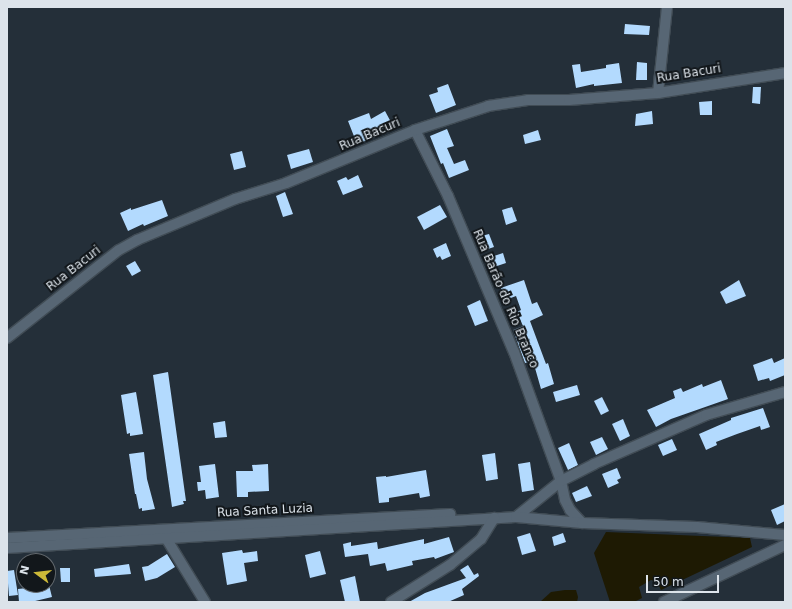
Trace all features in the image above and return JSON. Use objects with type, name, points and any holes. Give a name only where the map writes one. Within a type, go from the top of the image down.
[{"type":"street","points":[[658,92],[667,7]]},
{"type":"street","name":"Rua Bacuri","points":[[7,338],[119,250],[137,240],[194,215],[235,199],[286,183],[415,130],[488,106],[528,100],[569,100],[658,92],[785,73]]},
{"type":"street","name":"Rua Barão do Rio Branco","points":[[415,130],[448,196],[514,352],[561,481],[565,500],[570,510],[582,523]]},
{"type":"street","points":[[516,517],[561,481],[594,464],[706,415],[785,392]]},
{"type":"street","name":"Rua Santa Luzia","points":[[7,538],[524,510]]},
{"type":"street","name":"Rua Santa Luzia","points":[[7,548],[516,517],[582,523],[697,527],[785,536]]},
{"type":"street","points":[[391,602],[450,565],[481,539],[494,518]]},
{"type":"street","points":[[171,529],[166,538],[205,602]]},
{"type":"street","points":[[664,602],[785,545]]},
{"type":"shaded area","points":[[606,532],[750,538],[752,547],[661,590],[657,582],[651,580],[639,587],[642,598],[634,602],[610,602],[594,553]]},
{"type":"shaded area","points":[[576,590],[578,597],[577,602],[540,602],[551,592]]},
{"type":"building","points":[[625,24],[650,26],[649,35],[624,34]]},
{"type":"building","points":[[637,62],[647,63],[647,80],[636,80]]},
{"type":"building","points":[[619,63],[622,83],[594,86],[594,84],[576,88],[572,65],[580,64],[581,72],[606,68],[606,65]]},
{"type":"building","points":[[448,84],[456,105],[436,113],[429,95],[438,92],[437,88]]},
{"type":"building","points":[[753,87],[761,87],[760,104],[752,103]]},
{"type":"building","points":[[712,101],[712,115],[700,115],[699,102]]},
{"type":"building","points":[[385,111],[392,124],[376,132],[378,136],[357,144],[348,121],[369,113],[371,119]]},
{"type":"building","points":[[652,111],[653,124],[635,126],[636,114]]},
{"type":"building","points":[[447,129],[454,146],[447,148],[454,164],[465,160],[469,170],[449,178],[443,163],[441,164],[430,136]]},
{"type":"building","points":[[538,130],[541,140],[525,144],[523,135]]},
{"type":"building","points":[[309,149],[313,162],[291,169],[287,155]]},
{"type":"building","points":[[242,151],[246,167],[234,170],[230,154]]},
{"type":"building","points":[[358,175],[363,187],[343,195],[337,181],[346,177],[348,180]]},
{"type":"building","points":[[285,192],[293,214],[283,217],[276,196]]},
{"type":"building","points":[[162,200],[168,216],[144,226],[143,224],[128,231],[120,213],[131,208],[131,210]]},
{"type":"building","points":[[440,205],[447,217],[424,230],[417,217]]},
{"type":"building","points":[[512,207],[517,221],[506,225],[502,210]]},
{"type":"building","points":[[489,234],[494,247],[482,251],[478,237]]},
{"type":"building","points":[[446,243],[451,256],[442,260],[440,256],[437,258],[433,249]]},
{"type":"building","points":[[503,253],[506,263],[494,267],[491,257]]},
{"type":"building","points":[[135,261],[141,271],[132,276],[126,266]]},
{"type":"building","points":[[524,280],[532,304],[537,302],[543,315],[530,321],[546,364],[548,363],[554,384],[541,389],[533,361],[525,363],[513,330],[523,326],[517,312],[521,310],[516,296],[505,300],[501,288]]},
{"type":"building","points":[[739,280],[746,296],[726,304],[720,292]]},
{"type":"building","points":[[480,300],[488,321],[475,326],[467,306]]},
{"type":"building","points":[[772,358],[774,363],[785,358],[785,375],[770,381],[769,378],[758,381],[753,365]]},
{"type":"building","points":[[168,372],[186,501],[183,501],[184,504],[172,507],[153,375]]},
{"type":"building","points":[[721,380],[728,399],[671,419],[656,427],[647,410],[675,398],[673,391],[681,388],[683,392],[702,384],[703,387]]},
{"type":"building","points":[[577,385],[580,395],[556,402],[553,392]]},
{"type":"building","points":[[136,392],[143,434],[130,436],[130,433],[127,434],[121,395]]},
{"type":"building","points":[[602,397],[609,411],[601,415],[594,401]]},
{"type":"building","points":[[763,408],[770,427],[761,430],[760,426],[737,434],[716,442],[717,445],[706,450],[699,434],[731,420],[731,418]]},
{"type":"building","points":[[623,419],[630,436],[620,441],[612,424]]},
{"type":"building","points":[[225,421],[227,437],[215,438],[213,423]]},
{"type":"building","points":[[602,437],[608,449],[596,455],[590,442]]},
{"type":"building","points":[[672,439],[677,450],[663,456],[658,445]]},
{"type":"building","points":[[569,443],[578,465],[568,470],[558,448]]},
{"type":"building","points":[[144,452],[147,479],[155,509],[142,511],[142,508],[139,509],[135,494],[129,454]]},
{"type":"building","points":[[495,453],[498,479],[486,481],[482,455]]},
{"type":"building","points":[[530,462],[534,490],[522,492],[518,464]]},
{"type":"building","points":[[215,464],[219,497],[206,499],[205,490],[198,491],[197,482],[201,482],[199,466]]},
{"type":"building","points":[[268,464],[269,491],[248,492],[248,497],[237,497],[236,471],[253,471],[252,465]]},
{"type":"building","points":[[617,468],[621,478],[617,480],[619,483],[608,488],[602,474]]},
{"type":"building","points":[[426,470],[430,496],[420,498],[419,493],[389,498],[389,502],[379,503],[376,477],[386,477]]},
{"type":"building","points":[[587,486],[592,496],[576,502],[572,493]]},
{"type":"building","points":[[785,504],[785,521],[777,525],[771,510]]},
{"type":"building","points":[[530,533],[536,551],[522,555],[517,537]]},
{"type":"building","points":[[563,533],[566,542],[554,546],[552,537]]},
{"type":"building","points":[[449,537],[454,552],[435,559],[434,557],[412,561],[413,565],[387,571],[385,563],[370,566],[368,554],[345,557],[343,544],[351,542],[351,546],[377,542],[378,549],[424,539],[424,544]]},
{"type":"building","points":[[242,550],[243,553],[257,551],[258,561],[244,563],[247,581],[227,585],[222,553]]},
{"type":"building","points":[[320,551],[326,574],[310,578],[305,555]]},
{"type":"building","points":[[167,554],[175,567],[157,578],[145,581],[142,567],[148,566]]},
{"type":"building","points":[[129,564],[131,574],[95,577],[94,569]]},
{"type":"building","points":[[468,565],[474,575],[478,573],[479,576],[462,589],[464,595],[448,602],[409,602],[425,593],[466,578],[460,570]]},
{"type":"building","points":[[60,568],[70,568],[70,582],[61,582]]},
{"type":"building","points":[[14,570],[16,593],[18,595],[9,596],[7,571]]},
{"type":"building","points":[[355,576],[360,602],[345,602],[340,580]]},
{"type":"building","points":[[18,593],[51,593],[52,597],[31,602],[19,602]]}]
